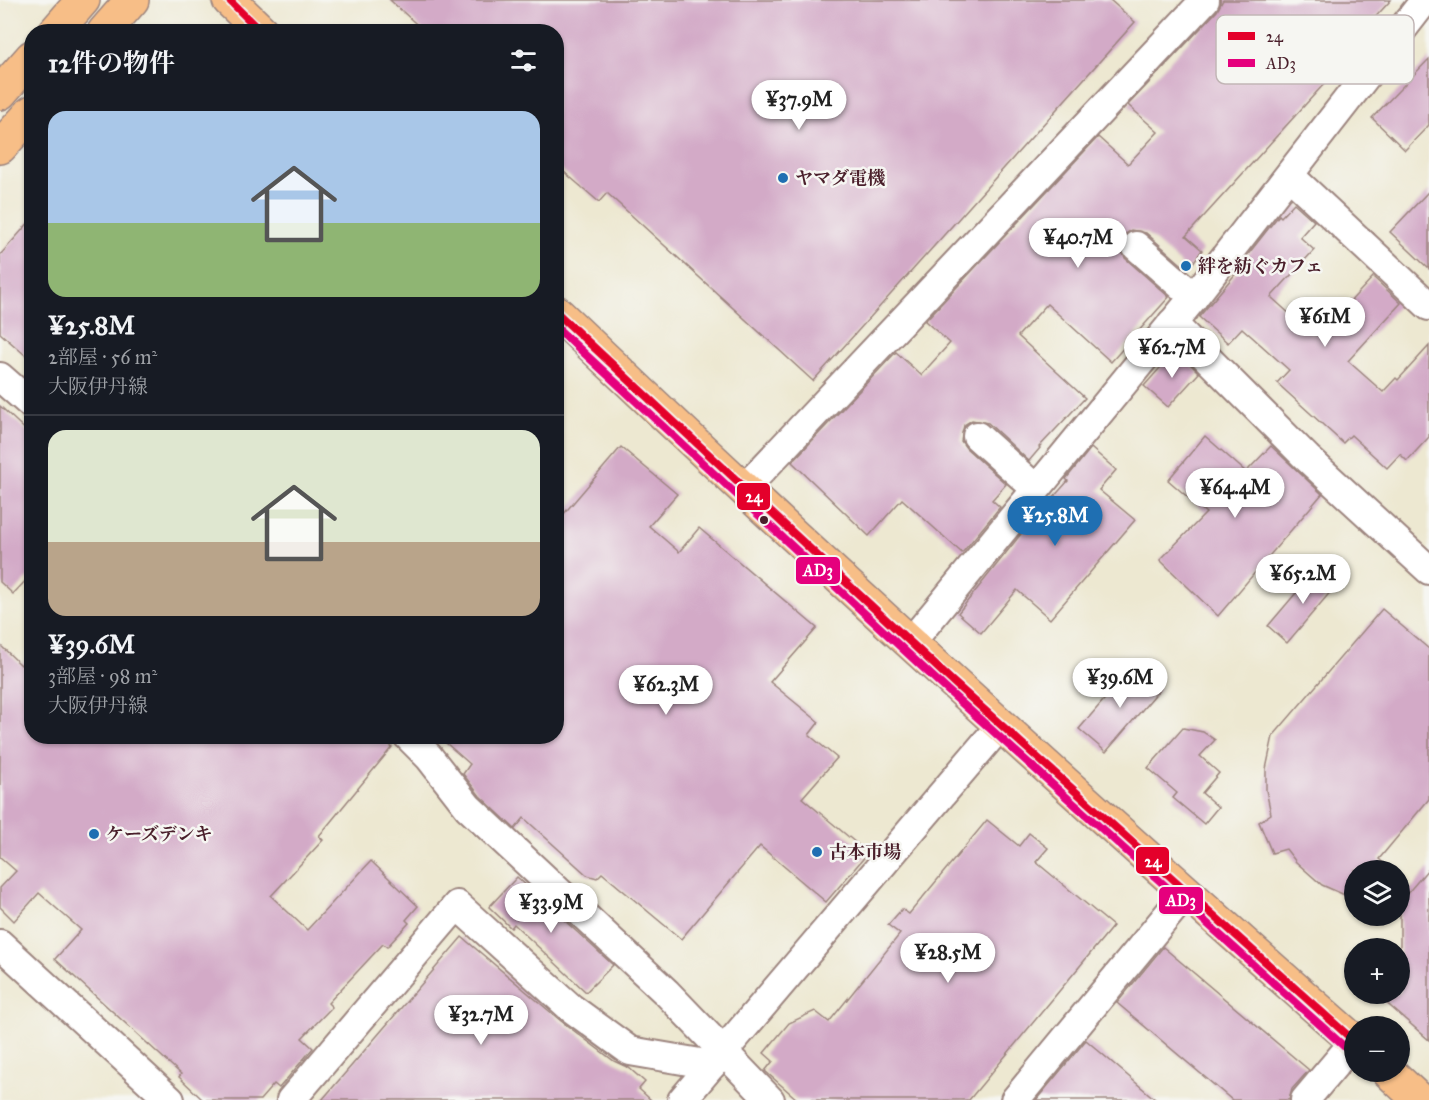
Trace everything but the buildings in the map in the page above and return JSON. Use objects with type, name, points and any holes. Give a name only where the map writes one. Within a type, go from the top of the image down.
[{"type":"main road","points":[[62,24],[83,0]]},
{"type":"main road","points":[[111,24],[132,0]]},
{"type":"main road","points":[[229,0],[254,24]]},
{"type":"main road","points":[[0,93],[24,66]]},
{"type":"main road","points":[[0,147],[24,121]]},
{"type":"main road","points":[[564,320],[743,490],[1000,726],[1344,1032]]},
{"type":"main road","points":[[1400,1082],[1419,1100]]},
{"type":"street","points":[[743,490],[1205,0]]},
{"type":"street","points":[[911,642],[1194,297],[1361,84]]},
{"type":"street","points":[[1290,176],[1429,306]]},
{"type":"street","points":[[1136,246],[1194,297]]},
{"type":"street","points":[[1172,323],[1307,458],[1429,570]]},
{"type":"street","points":[[0,377],[24,398]]},
{"type":"street","points":[[977,436],[1035,488]]},
{"type":"street","points":[[682,1100],[1000,726]]},
{"type":"street","points":[[416,744],[468,807],[651,977],[718,1058],[770,1100]]},
{"type":"street","points":[[1015,1100],[1186,893]]},
{"type":"street","points":[[291,1100],[456,905],[571,1008],[630,1051],[718,1058]]},
{"type":"street","points":[[0,944],[170,1100]]},
{"type":"street","points":[[1305,1100],[1344,1053]]},
{"type":"transit line","name":"24","points":[[229,0],[253,24]]},
{"type":"transit line","name":"24","points":[[564,319],[952,681],[1344,1032]]},
{"type":"transit line","name":"AD3","points":[[564,334],[945,688],[1344,1046]]},
{"type":"place","name":"ヤマダ電機","points":[[783,178]]},
{"type":"place","name":"絆を紡ぐカフェ","points":[[1186,266]]},
{"type":"place","name":"ケーズデンキ","points":[[94,834]]},
{"type":"place","name":"古本市場","points":[[817,852]]}]
